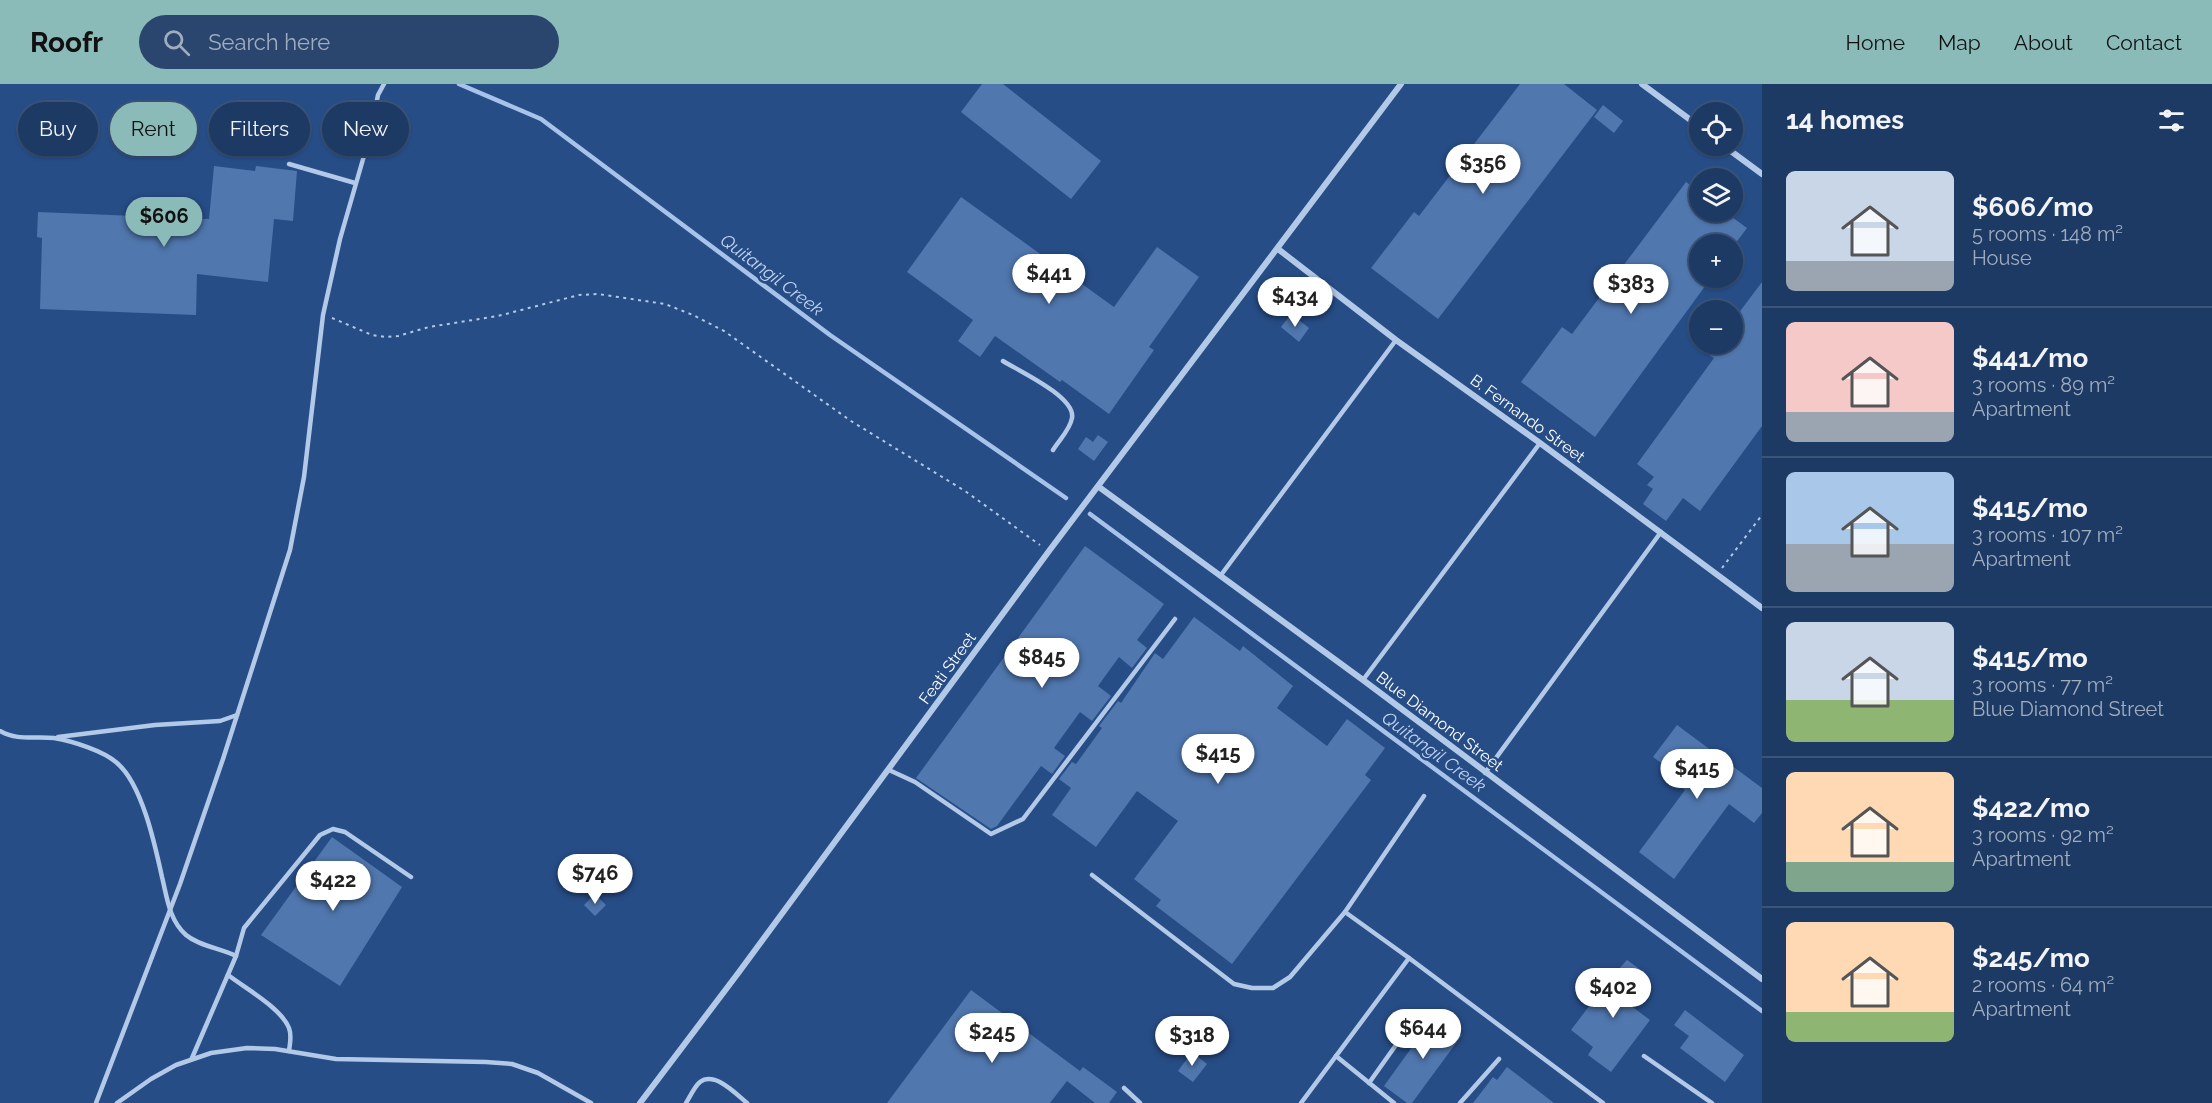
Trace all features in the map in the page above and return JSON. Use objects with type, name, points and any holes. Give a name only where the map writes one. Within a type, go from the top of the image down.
[{"type":"street","name":"Feati Street","points":[[640,1103],[889,770],[1049,551],[1401,84]]},
{"type":"street","points":[[1642,84],[1689,119]]},
{"type":"street","points":[[1738,156],[1762,174]]},
{"type":"street","name":"B. Fernando Street","points":[[1278,249],[1396,340],[1540,443],[1762,608]]},
{"type":"street","name":"Blue Diamond Street","points":[[1099,487],[1363,680],[1762,979]]},
{"type":"lane","points":[[96,1103],[170,912],[290,550],[304,477],[323,315],[340,239],[370,135],[378,95],[384,84]]},
{"type":"lane","points":[[289,164],[356,183]]},
{"type":"lane","points":[[1221,575],[1396,340]]},
{"type":"lane","points":[[1003,361],[1057,393],[1070,405],[1073,416],[1070,426],[1053,450]]},
{"type":"lane","points":[[1363,680],[1540,443]]},
{"type":"lane","points":[[1485,773],[1660,532]]},
{"type":"lane","points":[[889,770],[915,782],[991,834],[1009,827],[1023,819],[1175,619]]},
{"type":"lane","points":[[0,731],[15,737],[52,738],[155,725],[220,721],[237,715]]},
{"type":"lane","points":[[52,738],[102,753],[118,764],[132,781],[144,812],[170,912],[176,924],[195,941],[236,956]]},
{"type":"lane","points":[[1092,875],[1234,984],[1252,988],[1273,988],[1290,977],[1345,912],[1424,796]]},
{"type":"lane","points":[[192,1058],[236,956],[241,935],[250,920],[314,842],[327,831],[339,829],[345,832],[411,877]]},
{"type":"lane","points":[[1345,912],[1603,1103]]},
{"type":"lane","points":[[1301,1103],[1409,958]]},
{"type":"lane","points":[[228,975],[280,1014],[290,1031],[289,1051]]},
{"type":"lane","points":[[1369,1083],[1413,1021]]},
{"type":"lane","points":[[117,1103],[151,1079],[192,1058],[247,1048],[289,1051],[336,1059],[512,1064],[537,1073],[591,1103]]},
{"type":"lane","points":[[1336,1056],[1394,1103]]},
{"type":"lane","points":[[1644,1056],[1712,1103]]},
{"type":"lane","points":[[1460,1103],[1499,1059]]},
{"type":"lane","points":[[686,1103],[700,1082],[709,1079],[720,1082],[747,1103]]},
{"type":"lane","points":[[1124,1088],[1140,1103]]},
{"type":"path","points":[[323,315],[386,337],[429,327],[498,316],[588,294],[643,300],[679,309],[724,331],[858,426],[964,490],[1049,551]]},
{"type":"path","points":[[1717,575],[1762,515]]},
{"type":"building","points":[[982,84],[1003,84],[1101,161],[1071,199],[961,112]]},
{"type":"building","points":[[1520,84],[1564,84],[1597,110],[1438,319],[1371,268],[1414,212],[1419,216]]},
{"type":"building","points":[[1603,105],[1623,121],[1614,133],[1594,117]]},
{"type":"building","points":[[214,166],[255,171],[256,166],[297,171],[293,221],[274,219],[268,282],[197,274],[196,315],[40,309],[42,238],[37,237],[38,212],[209,219]]},
{"type":"building","points":[[1686,182],[1689,184],[1689,222],[1739,222],[1747,228],[1742,234],[1689,234],[1689,288],[1704,288],[1695,300],[1689,300],[1689,308],[1595,437],[1521,382],[1562,327],[1572,334]]},
{"type":"building","points":[[961,197],[1114,307],[1157,247],[1199,277],[1149,347],[1154,350],[1109,414],[995,336],[980,357],[958,341],[973,320],[907,272]]},
{"type":"building","points":[[1762,282],[1762,426],[1700,511],[1683,498],[1666,521],[1643,504],[1653,489],[1647,485],[1654,477],[1637,464],[1714,358],[1710,354],[1743,354],[1743,307]]},
{"type":"building","points":[[1291,314],[1309,328],[1299,342],[1281,327]]},
{"type":"building","points":[[1098,435],[1108,442],[1094,461],[1078,449],[1086,437],[1093,442]]},
{"type":"building","points":[[1085,546],[1164,604],[1137,640],[1147,648],[1132,668],[1119,657],[1098,686],[1111,696],[1092,721],[1080,712],[1054,748],[1065,756],[1052,774],[1041,766],[997,826],[991,829],[916,778]]},
{"type":"building","points":[[1194,617],[1240,651],[1243,646],[1293,686],[1277,708],[1327,746],[1347,719],[1385,748],[1365,775],[1371,780],[1232,964],[1156,906],[1161,900],[1134,879],[1178,821],[1137,791],[1096,847],[1052,815],[1071,788],[1059,779],[1072,762],[1076,764],[1102,728],[1099,726],[1118,701],[1121,703],[1155,653],[1163,659]]},
{"type":"building","points":[[1677,725],[1762,788],[1762,813],[1754,823],[1729,804],[1674,879],[1639,852],[1685,790],[1671,780],[1675,773],[1653,757]]},
{"type":"building","points":[[332,837],[402,887],[340,986],[261,935]]},
{"type":"building","points":[[595,894],[606,905],[595,916],[584,905]]},
{"type":"building","points":[[1627,960],[1641,970],[1633,980],[1639,984],[1626,1002],[1650,1020],[1611,1072],[1588,1055],[1593,1047],[1571,1030],[1618,968]]},
{"type":"building","points":[[971,990],[1080,1071],[1083,1067],[1117,1092],[1109,1103],[1095,1103],[1067,1081],[1050,1103],[887,1103]]},
{"type":"building","points":[[1685,1010],[1744,1055],[1725,1082],[1680,1048],[1689,1036],[1674,1025]]},
{"type":"building","points":[[1435,1015],[1462,1035],[1412,1103],[1407,1103],[1384,1086]]},
{"type":"building","points":[[1192,1052],[1207,1064],[1193,1082],[1178,1071]]},
{"type":"building","points":[[1507,1067],[1554,1103],[1473,1103],[1493,1077],[1497,1080]]},
{"type":"waterway","name":"Quitangil Creek","points":[[459,84],[541,119],[830,335],[1066,498]]},
{"type":"waterway","name":"Quitangil Creek","points":[[1090,514],[1762,1011]]}]
